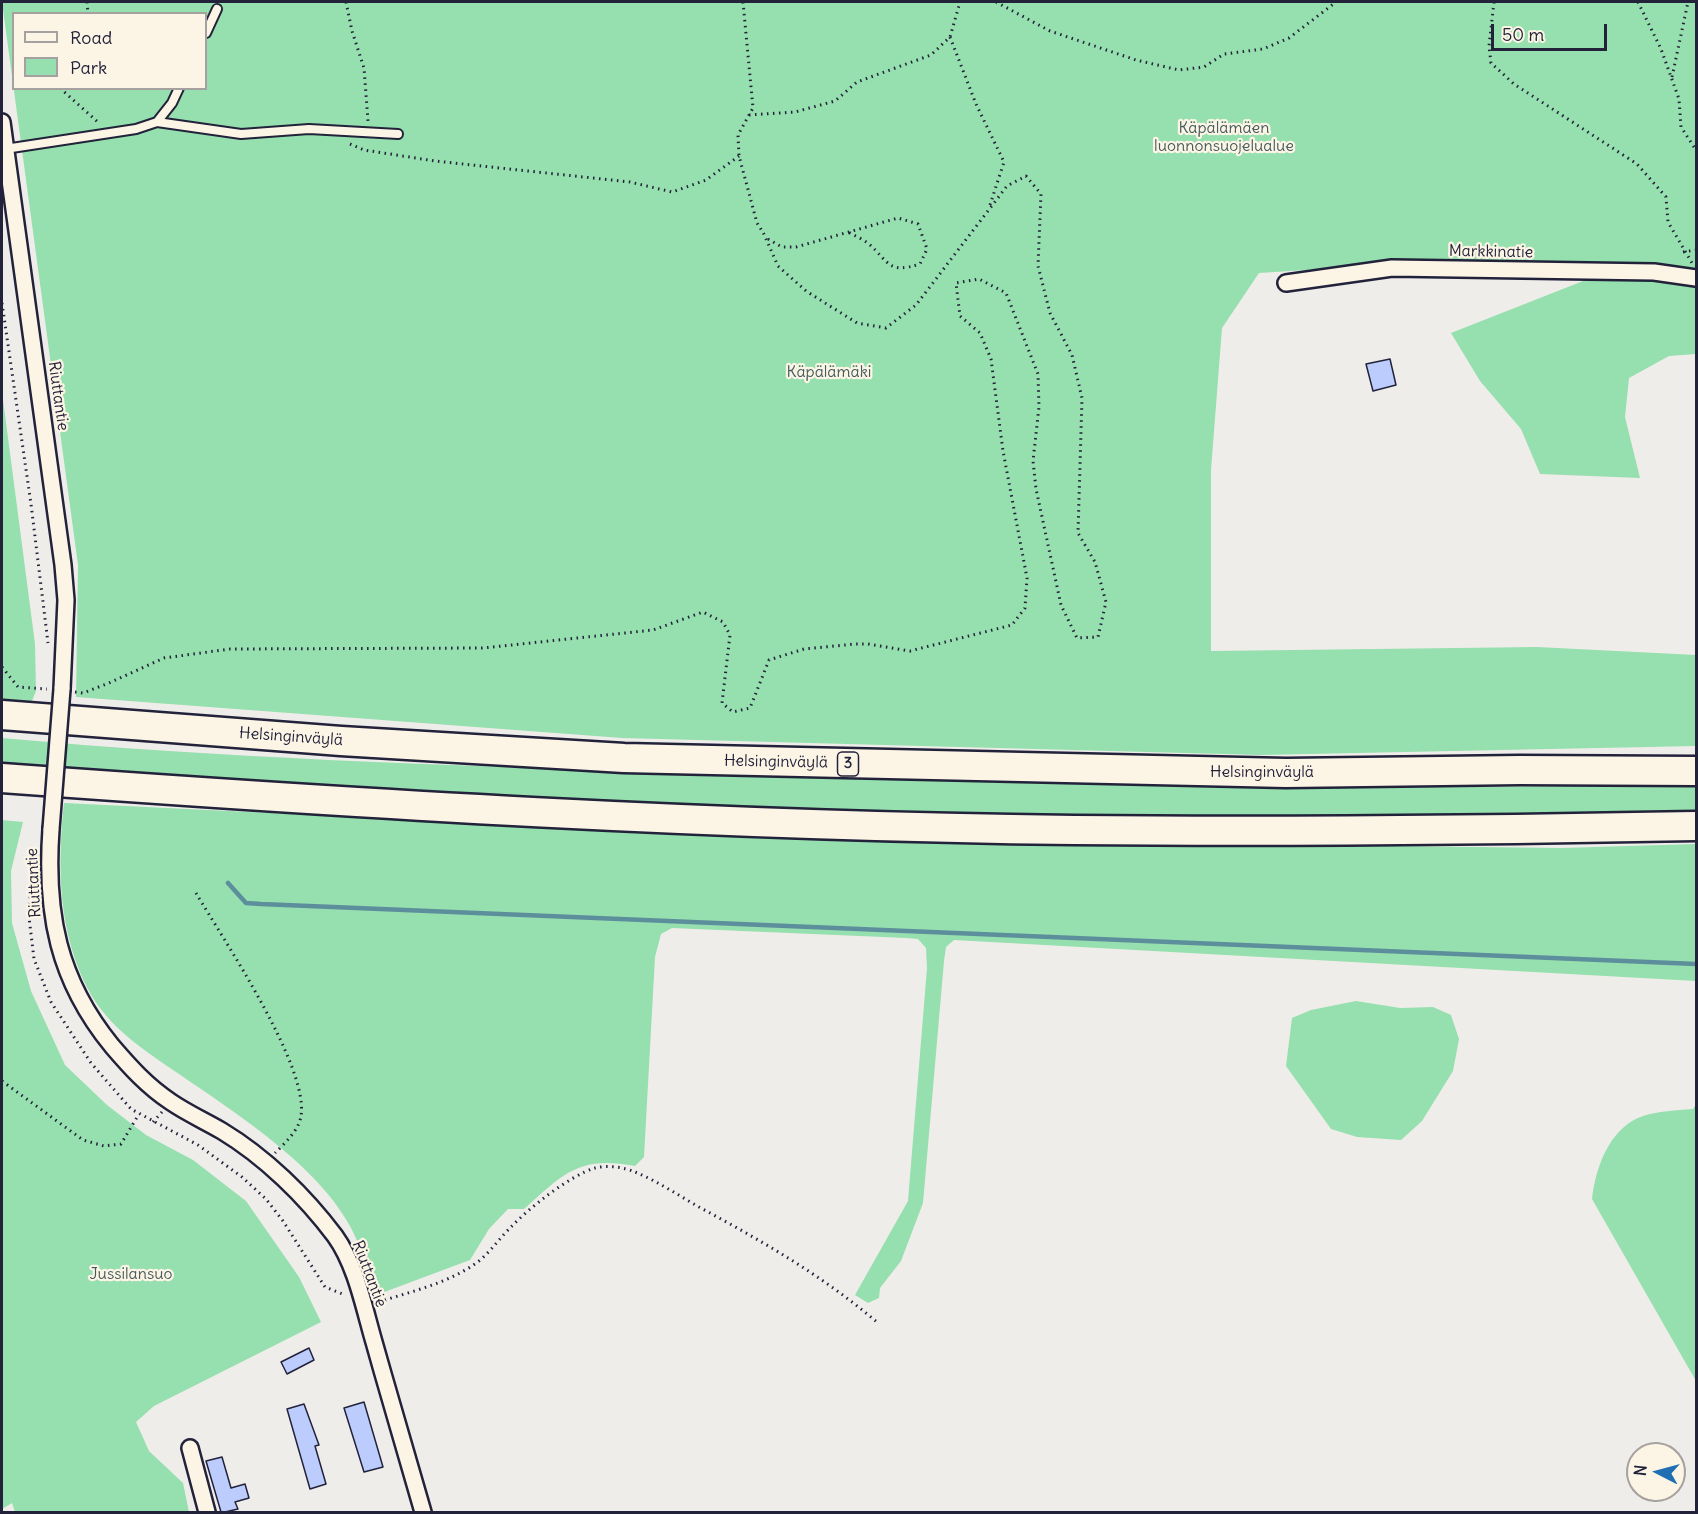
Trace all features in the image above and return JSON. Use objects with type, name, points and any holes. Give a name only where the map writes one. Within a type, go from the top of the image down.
[{"type":"highway","name":"Helsinginväylä","points":[[2,715],[341,741],[624,758],[1286,773],[1520,770],[1696,771]]},
{"type":"highway","points":[[2,778],[330,802],[895,826],[1285,831],[1696,826]]},
{"type":"street","name":"Riuttantie","points":[[2,122],[66,600],[49,861],[55,928],[68,977],[81,1004],[136,1074],[171,1102],[224,1132],[266,1164],[284,1180],[336,1238],[364,1307],[423,1512]]},
{"type":"street","name":"Markkinatie","points":[[1286,283],[1392,268],[1654,272],[1696,278]]},
{"type":"street","points":[[190,1448],[207,1512]]},
{"type":"lane","points":[[207,31],[217,9]]},
{"type":"lane","points":[[157,122],[172,103],[178,90]]},
{"type":"lane","points":[[5,149],[108,133],[157,122],[241,134],[318,129],[398,134]]},
{"type":"path","points":[[346,2],[352,31],[364,68],[368,132]]},
{"type":"path","points":[[743,2],[753,88],[753,108],[738,135],[739,156],[757,223],[768,240],[782,247],[789,247],[898,218],[918,224],[927,249],[920,264],[903,269],[887,265],[868,243],[848,232]]},
{"type":"path","points":[[749,115],[795,112],[835,101],[857,82],[931,55],[950,37],[960,2]]},
{"type":"path","points":[[996,2],[1050,31],[1136,60],[1179,70],[1204,67],[1224,54],[1263,49],[1289,38],[1336,2]]},
{"type":"path","points":[[1494,2],[1489,46],[1491,63],[1514,84],[1637,164],[1666,197],[1668,222],[1683,252],[1696,269]]},
{"type":"path","points":[[1638,2],[1679,99],[1681,127],[1696,150]]},
{"type":"path","points":[[1672,79],[1688,2]]},
{"type":"path","points":[[950,37],[976,104],[1004,162],[989,209]]},
{"type":"path","points":[[62,90],[108,133]]},
{"type":"path","points":[[318,129],[363,150],[435,161],[630,182],[672,192],[706,180],[739,156]]},
{"type":"path","points":[[2,667],[18,687],[82,693],[164,658],[230,649],[483,648],[653,630],[703,612],[723,622],[730,635],[722,703],[733,712],[750,708],[769,660],[804,649],[868,644],[910,651],[1012,625],[1025,608],[1028,578],[1003,451],[991,359],[980,333],[960,316],[956,283],[979,279],[1006,293],[1038,374],[1039,407],[1033,461],[1036,489],[1061,605],[1077,638],[1098,637],[1106,602],[1095,562],[1078,533],[1082,398],[1072,355],[1050,313],[1038,266],[1041,194],[1026,176],[1007,186],[916,304],[885,328],[857,323],[806,291],[778,266],[764,232]]},
{"type":"path","points":[[1683,252],[1696,250]]},
{"type":"path","points":[[2,303],[31,504],[48,651]]},
{"type":"path","points":[[196,893],[279,1035],[301,1095],[301,1118],[291,1136],[266,1164]]},
{"type":"path","points":[[2,1081],[83,1140],[104,1146],[121,1144],[139,1114]]},
{"type":"path","points":[[364,1307],[415,1292],[463,1271],[495,1247],[521,1217],[553,1193],[578,1176],[596,1168],[612,1167],[634,1171],[752,1236],[837,1289],[878,1323]]},
{"type":"green space","name":"Käpälämäki","points":[[2,2],[1696,2],[1696,354],[1669,356],[1629,378],[1625,417],[1640,478],[1540,474],[1521,429],[1480,381],[1451,333],[1606,272],[1464,260],[1259,273],[1222,328],[1211,470],[1211,651],[1537,647],[1696,655],[1696,746],[1260,755],[622,738],[76,697],[78,565],[14,90],[207,90],[207,12],[12,12],[12,76]]},
{"type":"green space","points":[[2,392],[35,644],[36,691],[32,701],[26,704],[2,703]]},
{"type":"green space","points":[[2,738],[165,751],[329,760],[917,780],[1306,787],[1696,784],[1696,815],[1212,820],[921,816],[691,807],[2,767]]},
{"type":"green space","points":[[64,803],[476,823],[957,841],[1561,848],[1696,844],[1696,981],[954,940],[946,947],[944,961],[923,1203],[901,1261],[880,1288],[879,1298],[868,1303],[855,1295],[908,1201],[927,968],[926,948],[918,939],[906,938],[672,928],[661,934],[655,957],[644,1157],[635,1166],[600,1163],[573,1170],[561,1177],[524,1209],[508,1209],[489,1229],[470,1260],[371,1297],[360,1248],[347,1221],[329,1195],[307,1171],[255,1127],[128,1037],[107,1017],[90,993],[71,947],[62,900],[61,851]]},
{"type":"green space","name":"Jussilansuo","points":[[2,820],[23,822],[11,871],[12,923],[31,991],[65,1065],[107,1105],[146,1135],[193,1160],[246,1201],[299,1277],[321,1322],[154,1406],[136,1422],[149,1451],[183,1483],[189,1512],[15,1512],[12,1503],[2,1509]]},
{"type":"green space","points":[[1356,1001],[1400,1008],[1433,1007],[1451,1015],[1459,1039],[1453,1071],[1422,1121],[1401,1140],[1357,1137],[1331,1129],[1286,1066],[1292,1018],[1311,1010]]},
{"type":"green space","points":[[1696,1104],[1696,1381],[1592,1199],[1602,1159],[1608,1146],[1625,1126],[1650,1114],[1693,1109]]},
{"type":"building","points":[[1390,359],[1396,385],[1373,391],[1366,364]]},
{"type":"building","points":[[309,1348],[314,1360],[287,1374],[281,1362]]},
{"type":"building","points":[[364,1402],[383,1467],[364,1472],[344,1408]]},
{"type":"building","points":[[304,1404],[319,1445],[315,1446],[326,1484],[310,1489],[287,1409]]},
{"type":"building","points":[[222,1457],[231,1488],[245,1484],[249,1498],[235,1502],[238,1509],[225,1512],[221,1512],[206,1461]]},
{"type":"waterway","points":[[228,883],[246,903],[261,904],[1696,964]]},
{"type":"park label","name":"Käpälämäen luonnonsuojelualue","points":[[1224,137]]}]
